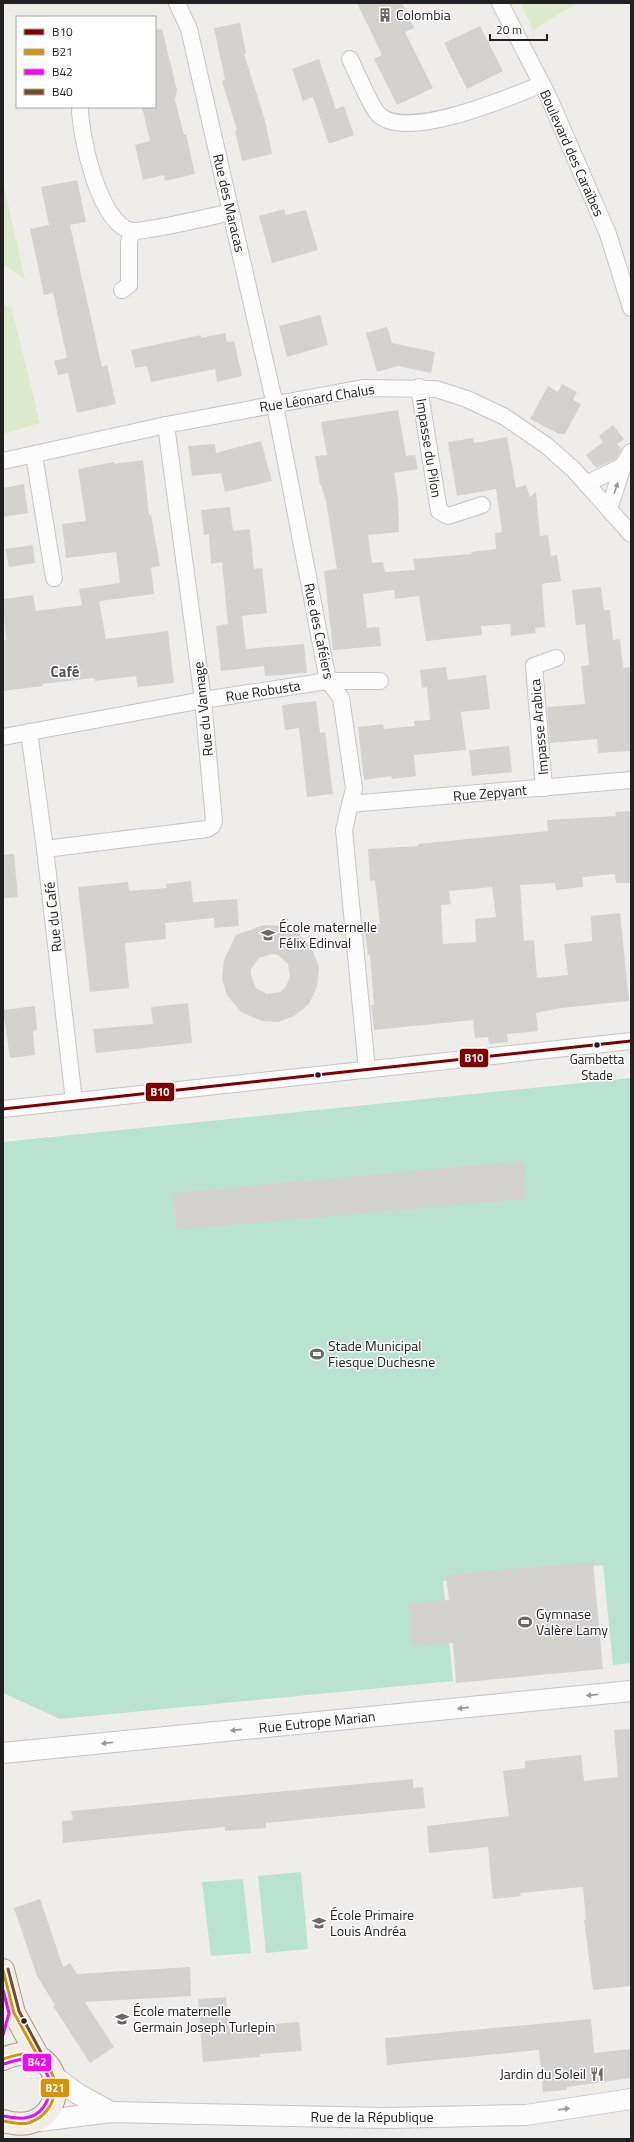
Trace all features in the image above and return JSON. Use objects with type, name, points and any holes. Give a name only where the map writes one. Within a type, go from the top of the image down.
[{"type":"main road","points":[[3,1970],[14,2013],[40,2060]]},
{"type":"main road","points":[[3,2054],[14,2013]]},
{"type":"main road","points":[[3,2059],[19,2054],[30,2055],[40,2060],[48,2067],[54,2076],[56,2097],[47,2114],[40,2120],[22,2126],[3,2121]]},
{"type":"street","name":"Rue des Maracas","points":[[177,3],[189,29],[275,405]]},
{"type":"street","name":"Boulevard des Caraïbes","points":[[500,3],[542,84],[608,234],[631,308]]},
{"type":"street","points":[[350,59],[378,114],[395,122],[449,118],[503,100],[542,84]]},
{"type":"street","points":[[80,108],[92,175],[102,201],[121,225],[132,231],[166,226],[231,212]]},
{"type":"street","points":[[122,290],[129,285],[129,242],[132,231]]},
{"type":"street","name":"Rue Léonard Chalus","points":[[3,461],[166,425],[363,388],[419,387],[448,392],[505,417],[547,446],[574,470],[631,534]]},
{"type":"street","name":"Impasse du Pilon","points":[[419,387],[439,511],[448,516],[482,505]]},
{"type":"street","name":"Rue des Caféiers","points":[[275,405],[328,681],[341,698],[354,788],[344,830],[367,1070]]},
{"type":"street","name":"Rue du Vannage","points":[[45,849],[207,828],[212,826],[214,820],[203,700],[166,425]]},
{"type":"street","points":[[34,455],[54,578]]},
{"type":"street","points":[[586,484],[627,459]]},
{"type":"street","points":[[609,509],[627,459]]},
{"type":"street","name":"Impasse Arabica","points":[[544,788],[534,666],[556,658]]},
{"type":"street","name":"Rue Robusta","points":[[3,737],[203,700],[328,681],[380,681]]},
{"type":"street","name":"Rue du Café","points":[[29,732],[45,849],[74,1101]]},
{"type":"street","name":"Rue Zepyant","points":[[350,804],[631,780]]},
{"type":"street","points":[[3,1109],[631,1041]]},
{"type":"street","name":"Rue Eutrope Marian","points":[[3,1753],[631,1691]]},
{"type":"street","name":"Rue de la République","points":[[54,2076],[78,2094],[111,2112]]},
{"type":"street","name":"Rue de la République","points":[[40,2120],[111,2112],[385,2118],[526,2115],[631,2099]]},
{"type":"green space","points":[[521,3],[577,3],[533,30]]},
{"type":"green space","points":[[3,183],[25,279],[3,264]]},
{"type":"green space","points":[[3,303],[12,310],[40,423],[3,434]]},
{"type":"green space","name":"Stade Municipal Fiesque Duchesne","points":[[631,1078],[631,1663],[613,1665],[603,1565],[443,1581],[453,1681],[60,1719],[3,1693],[3,1142]]},
{"type":"green space","points":[[301,1872],[308,1949],[266,1953],[258,1876]]},
{"type":"green space","points":[[243,1879],[251,1953],[211,1956],[202,1882]]},
{"type":"building","points":[[357,3],[402,3],[414,28],[405,32],[433,88],[397,105],[374,59],[382,55]]},
{"type":"building","points":[[240,23],[246,53],[244,54],[265,120],[272,154],[242,161],[235,130],[237,130],[222,81],[225,80],[214,28]]},
{"type":"building","points":[[480,26],[503,71],[467,89],[444,43]]},
{"type":"building","points":[[162,29],[177,90],[175,100],[184,135],[186,134],[195,174],[165,181],[164,175],[143,180],[135,145],[150,141],[142,108],[156,108],[156,30]]},
{"type":"building","points":[[319,59],[336,109],[344,106],[354,135],[329,144],[313,97],[303,101],[292,69]]},
{"type":"building","points":[[77,180],[86,222],[70,225],[102,367],[107,365],[116,404],[77,413],[68,373],[58,375],[54,361],[67,358],[53,293],[44,295],[30,229],[49,225],[41,187]]},
{"type":"building","points":[[284,209],[286,215],[306,210],[318,250],[272,263],[259,216]]},
{"type":"building","points":[[320,315],[328,345],[287,357],[279,326]]},
{"type":"building","points":[[387,327],[392,343],[435,352],[431,373],[398,366],[377,372],[366,333]]},
{"type":"building","points":[[225,333],[227,342],[234,341],[242,376],[217,382],[215,369],[151,382],[147,366],[135,368],[131,350],[201,335],[201,338]]},
{"type":"building","points":[[562,384],[577,392],[573,400],[581,404],[565,434],[559,434],[530,419],[548,386],[558,392]]},
{"type":"building","points":[[398,410],[406,456],[415,455],[418,469],[394,473],[398,500],[399,532],[368,535],[372,563],[383,562],[385,572],[415,570],[413,559],[472,554],[471,552],[496,549],[495,533],[502,532],[496,489],[457,496],[448,442],[473,438],[474,443],[507,437],[516,488],[526,485],[530,497],[536,492],[540,536],[548,535],[551,556],[557,555],[561,581],[542,584],[545,627],[535,628],[536,633],[511,636],[510,624],[481,626],[482,635],[426,641],[419,596],[395,599],[394,590],[363,594],[367,628],[379,627],[381,646],[333,650],[324,571],[337,569],[326,501],[320,485],[315,456],[327,455],[321,422]]},
{"type":"building","points":[[613,425],[624,439],[617,444],[622,449],[616,459],[596,468],[586,455],[603,442],[599,436]]},
{"type":"building","points":[[261,441],[272,481],[225,492],[221,473],[192,476],[188,446],[215,444],[216,453]]},
{"type":"building","points":[[143,460],[149,515],[151,515],[160,566],[151,568],[154,594],[99,601],[106,639],[168,631],[174,683],[138,687],[136,676],[95,681],[94,678],[42,684],[43,686],[3,691],[3,640],[6,640],[3,599],[33,595],[36,611],[82,605],[79,589],[120,583],[116,552],[66,558],[62,524],[86,521],[78,469],[114,462],[114,464]]},
{"type":"building","points":[[24,484],[28,513],[3,517],[3,488]]},
{"type":"building","points":[[230,507],[233,531],[250,529],[254,569],[262,568],[267,613],[242,616],[246,649],[304,644],[307,673],[265,676],[264,666],[221,671],[216,626],[228,624],[222,562],[211,564],[209,534],[204,535],[201,510]]},
{"type":"building","points":[[33,545],[35,563],[9,567],[5,549]]},
{"type":"building","points":[[601,587],[604,610],[610,610],[613,640],[620,639],[623,668],[631,667],[631,751],[598,753],[597,739],[550,743],[547,707],[585,704],[581,666],[589,665],[585,624],[576,625],[572,590]]},
{"type":"building","points":[[446,667],[448,680],[486,675],[490,709],[461,712],[466,750],[414,755],[416,776],[392,779],[391,776],[364,780],[358,727],[383,724],[384,729],[415,726],[414,721],[430,720],[427,687],[422,688],[420,670]]},
{"type":"building","points":[[316,701],[320,733],[325,732],[333,794],[307,797],[299,728],[285,730],[282,705]]},
{"type":"building","points":[[509,746],[512,772],[472,776],[469,750]]},
{"type":"building","points":[[631,811],[631,883],[616,883],[615,874],[582,877],[583,887],[556,890],[555,883],[520,885],[524,941],[534,940],[537,978],[568,975],[564,944],[592,941],[591,916],[620,913],[629,1001],[561,1008],[536,1013],[538,1031],[507,1034],[508,1042],[489,1044],[488,1037],[475,1038],[473,1020],[374,1030],[371,1005],[374,1005],[370,955],[368,955],[364,926],[380,924],[375,880],[370,881],[368,849],[418,846],[418,844],[548,831],[547,820],[616,816],[615,812]],"holes":[[[492,887],[496,917],[475,919],[476,942],[443,944],[441,905],[451,904],[449,891]]]},
{"type":"building","points":[[14,854],[18,897],[3,898],[3,855]]},
{"type":"building","points":[[191,881],[193,902],[237,899],[239,926],[214,928],[214,918],[165,923],[166,939],[125,943],[129,988],[90,992],[78,887],[128,882],[129,891],[167,888],[166,884]]},
{"type":"building","points":[[264,925],[283,926],[299,934],[312,949],[319,967],[317,987],[309,1004],[294,1016],[278,1022],[262,1021],[241,1012],[227,995],[222,979],[224,960],[236,935]],"holes":[[[272,954],[278,955],[288,964],[290,977],[285,988],[280,992],[267,994],[256,988],[251,975],[251,969],[259,958]]]},
{"type":"building","points":[[188,1003],[192,1043],[96,1053],[93,1029],[153,1024],[151,1007]]},
{"type":"building","points":[[35,1006],[37,1030],[33,1031],[35,1055],[10,1058],[3,1010]]},
{"type":"building","points":[[524,1161],[527,1199],[176,1230],[173,1193]]},
{"type":"building","name":"Gymnase Valère Lamy","points":[[593,1562],[603,1669],[456,1683],[453,1643],[412,1647],[408,1603],[449,1600],[446,1575]]},
{"type":"building","points":[[631,1729],[631,1986],[593,1990],[584,1920],[586,1920],[583,1887],[520,1893],[521,1896],[493,1899],[488,1847],[429,1853],[427,1826],[509,1816],[503,1771],[525,1768],[525,1761],[581,1755],[584,1781],[618,1777],[614,1730]]},
{"type":"building","points":[[413,1779],[413,1788],[423,1787],[425,1808],[266,1823],[266,1828],[225,1831],[225,1827],[63,1843],[62,1821],[73,1820],[71,1811]]},
{"type":"building","points":[[40,1899],[63,1967],[70,1963],[77,1974],[190,1967],[191,1996],[85,2002],[114,2047],[90,2063],[53,2006],[55,2005],[37,1976],[14,1908]]},
{"type":"building","points":[[226,1997],[229,2028],[299,2022],[302,2051],[260,2054],[260,2057],[203,2062],[198,1999]]},
{"type":"building","points":[[591,2019],[594,2053],[631,2049],[631,2078],[567,2087],[567,2090],[543,2092],[539,2050],[387,2065],[385,2038]]},
{"type":"transit line","name":"B10","points":[[3,1109],[631,1041]]},
{"type":"transit line","name":"B40","points":[[8,1969],[19,2011],[44,2058]]},
{"type":"transit line","name":"B21","points":[[3,1970],[14,2013],[40,2060]]},
{"type":"transit line","name":"B42","points":[[3,1990],[9,2013],[3,2035]]},
{"type":"transit line","name":"B21","points":[[3,2059],[24,2054],[39,2059],[48,2067],[53,2077],[55,2088],[53,2099],[48,2109],[40,2117],[25,2124],[3,2121]]},
{"type":"transit line","name":"B42","points":[[3,2116],[25,2118],[36,2114],[43,2107],[48,2098],[50,2088],[48,2077],[44,2068],[36,2062],[23,2059],[4,2064]]},
{"type":"place","name":"Colombia","points":[[385,15]]},
{"type":"place","name":"École maternelle Félix Edinval","points":[[268,935]]},
{"type":"place","name":"Gambetta Stade","points":[[597,1045]]},
{"type":"place","name":"Stade Municipal Fiesque Duchesne","points":[[317,1354]]},
{"type":"place","name":"Gymnase Valère Lamy","points":[[525,1622]]},
{"type":"place","name":"École Primaire Louis Andréa","points":[[319,1923]]},
{"type":"place","name":"École maternelle Germain Joseph Turlepin","points":[[122,2019]]},
{"type":"place","name":"Jardin du Soleil","points":[[597,2074]]},
{"type":"district","name":"Café","points":[[65,672]]}]
